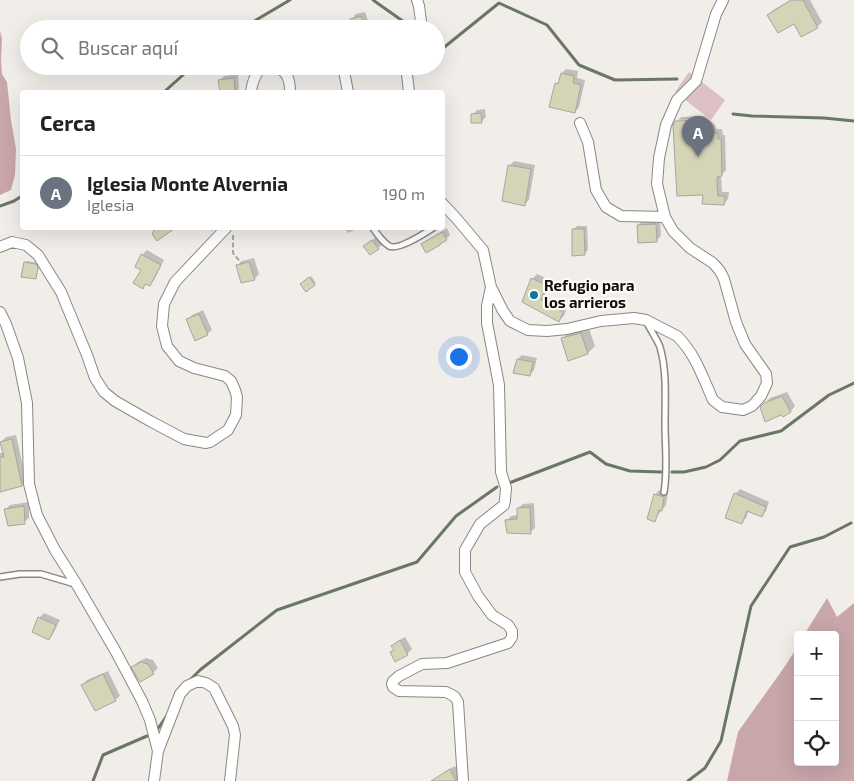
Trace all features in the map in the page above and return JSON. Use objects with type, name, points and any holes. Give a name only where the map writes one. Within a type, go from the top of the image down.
[{"type":"street","points":[[417,0],[420,6],[421,20]]},
{"type":"street","points":[[445,206],[483,250],[490,287],[510,321],[528,330],[547,331],[610,320],[634,318],[646,320],[681,339],[696,360],[713,400],[722,408],[743,410],[752,406],[761,396],[767,383],[766,374],[745,344],[720,271],[713,263],[690,248],[673,231],[665,217],[657,184],[659,158],[666,125],[677,100],[696,81],[716,14],[723,0]]},
{"type":"street","points":[[252,90],[255,75]]},
{"type":"street","points":[[287,75],[290,90]]},
{"type":"street","points":[[345,75],[348,90]]},
{"type":"street","points":[[407,75],[409,90]]},
{"type":"street","points":[[580,123],[588,142],[596,190],[606,207],[621,216],[665,217]]},
{"type":"street","points":[[0,246],[12,242],[26,245],[38,255],[61,292],[95,378],[104,392],[115,401],[184,439],[206,443],[228,430],[236,415],[237,397],[235,390],[231,381],[225,376],[194,368],[179,360],[167,346],[162,326],[164,304],[175,282],[230,230]]},
{"type":"street","points":[[463,781],[458,702],[455,697],[446,692],[399,691],[392,684],[398,676],[422,664],[447,662],[508,643],[512,637],[512,631],[508,626],[492,615],[478,596],[466,572],[465,550],[480,524],[504,505],[505,500],[506,488],[501,472],[499,385],[487,323],[486,306],[490,287]]},
{"type":"street","points":[[0,312],[18,358],[27,403],[29,484],[37,515],[55,550],[77,585],[142,701],[150,720],[158,751]]},
{"type":"street","points":[[154,781],[158,751],[180,694],[187,686],[198,681],[206,682],[214,688],[233,726],[235,736],[230,781]]},
{"type":"lane","points":[[374,230],[388,246],[394,247],[402,245],[429,230]]},
{"type":"lane","points":[[646,320],[659,345],[664,364],[666,401],[666,473],[664,492]]},
{"type":"lane","points":[[0,577],[20,574],[41,574],[77,585]]},
{"type":"path","points":[[230,230],[233,252],[242,264]]},
{"type":"shaded area","points":[[0,31],[2,39],[2,74],[7,82],[16,149],[15,175],[11,190],[0,195]]},
{"type":"shaded area","points":[[689,72],[725,100],[711,120],[675,92]]},
{"type":"shaded area","points":[[827,598],[837,617],[854,603],[854,781],[727,781],[738,732],[794,652],[794,766],[839,766],[839,631],[806,631]]},
{"type":"building","points":[[791,0],[803,0],[818,28],[801,37],[794,24],[778,33],[767,15]]},
{"type":"building","points":[[361,16],[362,20],[350,20]]},
{"type":"building","points":[[561,73],[574,76],[573,83],[581,85],[575,113],[549,107],[555,83],[558,84]]},
{"type":"building","points":[[234,78],[235,90],[220,90],[218,80]]},
{"type":"building","points":[[481,113],[482,123],[471,123],[471,114]]},
{"type":"building","points":[[699,120],[711,129],[711,133],[718,133],[718,139],[721,139],[722,176],[717,177],[717,186],[718,196],[725,196],[724,205],[702,204],[703,195],[677,196],[673,126],[675,121]]},
{"type":"building","points":[[508,165],[531,169],[525,206],[502,201]]},
{"type":"building","points":[[656,224],[657,242],[638,243],[637,225]]},
{"type":"building","points":[[572,229],[584,229],[585,255],[572,256]]},
{"type":"building","points":[[154,230],[172,230],[157,241],[152,234]]},
{"type":"building","points":[[442,232],[447,240],[426,253],[421,244]]},
{"type":"building","points":[[372,240],[379,249],[370,255],[363,246]]},
{"type":"building","points":[[141,254],[161,265],[150,286],[145,284],[143,289],[133,283],[141,270],[135,267]]},
{"type":"building","points":[[24,262],[36,264],[38,267],[36,279],[21,277]]},
{"type":"building","points":[[249,262],[255,280],[241,283],[236,265]]},
{"type":"building","points":[[309,277],[315,285],[306,292],[300,284]]},
{"type":"building","name":"Refugio para los arrieros","points":[[531,278],[546,285],[541,300],[563,312],[559,322],[522,302]]},
{"type":"building","points":[[199,314],[208,335],[195,341],[186,319]]},
{"type":"building","points":[[581,333],[588,354],[568,361],[561,338]]},
{"type":"building","points":[[517,359],[533,362],[530,376],[513,373]]},
{"type":"building","points":[[782,396],[791,412],[783,417],[781,415],[765,422],[760,407],[764,403]]},
{"type":"building","points":[[12,439],[22,486],[0,492],[0,457],[4,457],[0,442]]},
{"type":"building","points":[[734,493],[766,507],[762,517],[747,511],[742,524],[725,518]]},
{"type":"building","points":[[654,494],[664,497],[662,511],[659,510],[655,522],[647,519]]},
{"type":"building","points":[[24,506],[25,524],[8,526],[4,509]]},
{"type":"building","points":[[530,507],[531,534],[507,533],[505,520],[517,519],[517,508]]},
{"type":"building","points":[[38,617],[56,625],[49,640],[32,632]]},
{"type":"building","points":[[400,640],[408,655],[395,662],[390,652],[394,650],[391,646]]},
{"type":"building","points":[[141,662],[148,664],[154,674],[140,682],[131,667]]},
{"type":"building","points":[[103,674],[116,701],[95,711],[81,685]]},
{"type":"building","points":[[450,769],[456,781],[431,781]]},
{"type":"waterway","points":[[256,20],[290,0]]},
{"type":"waterway","points":[[373,0],[401,20]]},
{"type":"waterway","points":[[445,47],[499,3],[547,25],[579,65],[615,80],[677,79]]},
{"type":"waterway","points":[[166,90],[183,75]]},
{"type":"waterway","points":[[733,114],[854,121]]},
{"type":"waterway","points":[[0,206],[20,197]]},
{"type":"waterway","points":[[672,472],[684,472],[706,467],[720,460],[740,441],[781,431],[829,395],[854,383]]},
{"type":"waterway","points":[[509,483],[590,452],[606,464],[630,471],[661,472]]},
{"type":"waterway","points":[[189,681],[200,670],[277,610],[417,562],[456,516],[497,487]]},
{"type":"waterway","points":[[688,781],[705,768],[721,741],[751,606],[790,547],[824,537],[851,523]]},
{"type":"waterway","points":[[157,730],[168,714]]},
{"type":"waterway","points":[[93,781],[103,755],[147,736]]},
{"type":"place","name":"Iglesia Monte Alvernia","points":[[698,157]]},
{"type":"place","name":"Refugio para los arrieros","points":[[534,295]]}]
